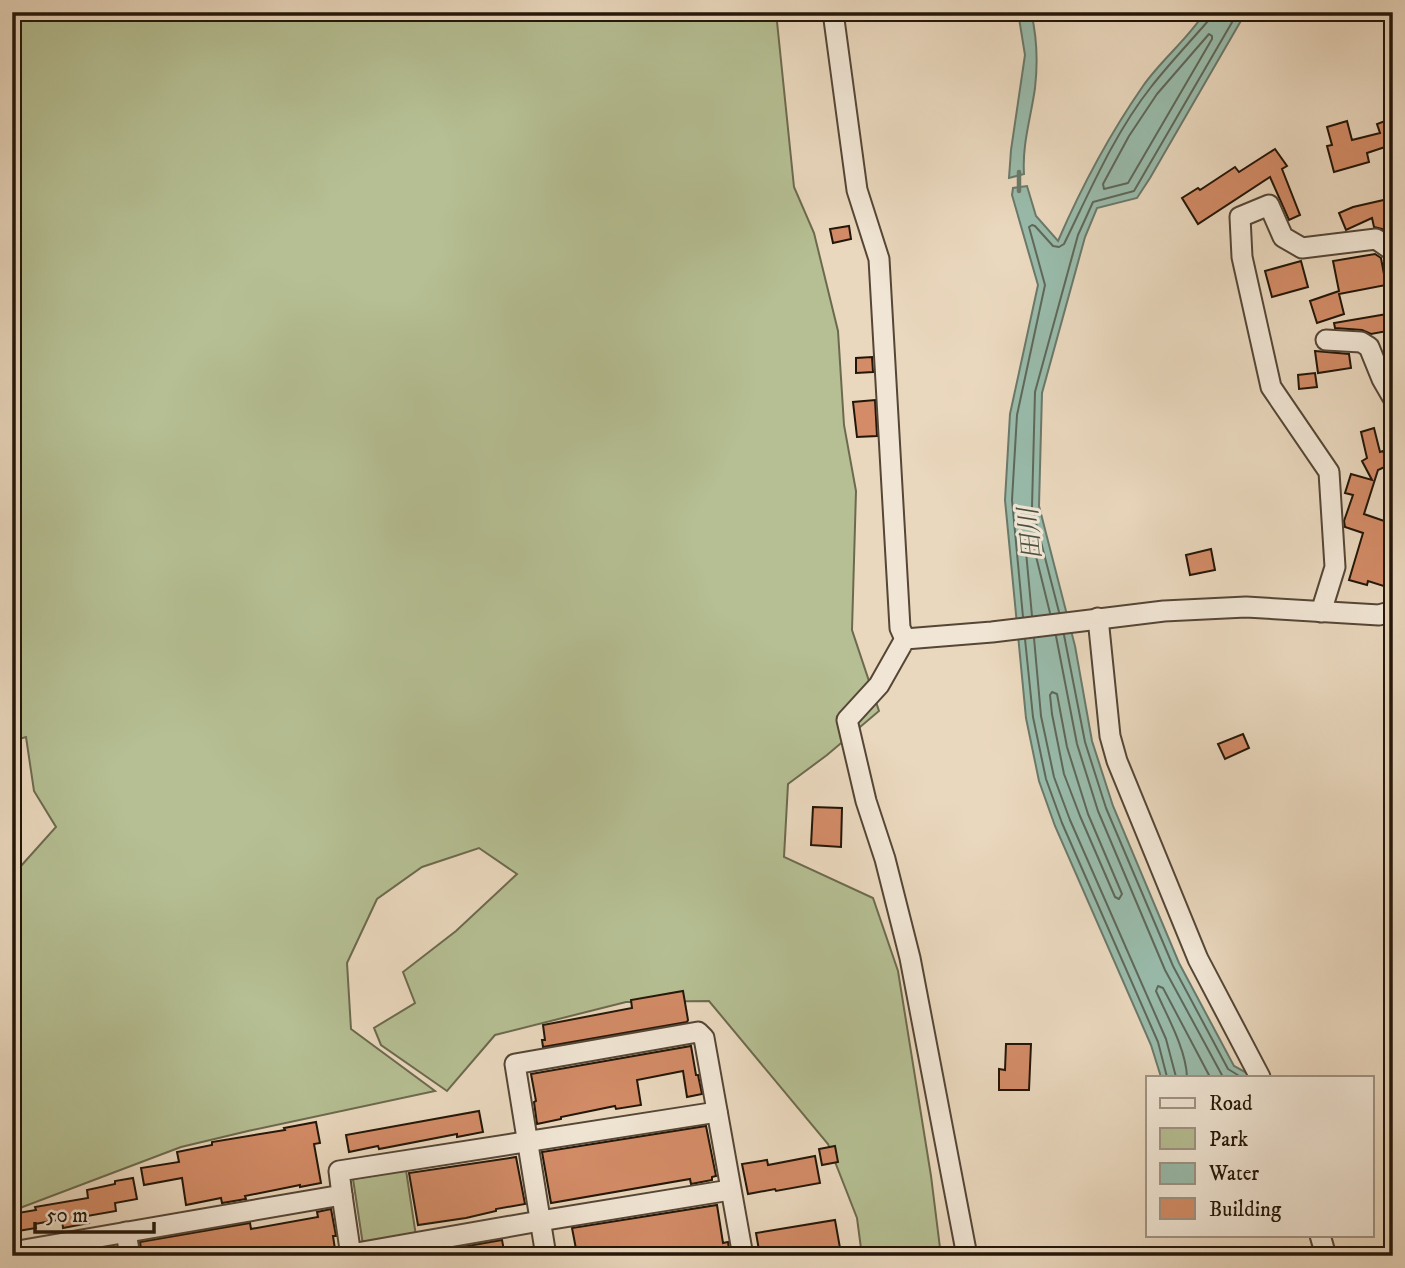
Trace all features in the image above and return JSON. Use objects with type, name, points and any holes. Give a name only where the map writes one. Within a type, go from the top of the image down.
[{"type":"street","points":[[833,12],[857,190],[879,259],[900,628],[905,639]]},
{"type":"street","points":[[1321,612],[1335,567],[1329,472],[1271,387],[1242,257],[1240,217],[1269,205],[1283,237],[1302,248],[1376,239],[1393,251]]},
{"type":"street","points":[[1326,340],[1361,342],[1369,347],[1381,379],[1393,398]]},
{"type":"street","points":[[905,639],[992,632],[1164,611],[1246,607],[1379,615],[1393,611]]},
{"type":"street","points":[[1095,618],[1110,736],[1117,761],[1198,959],[1259,1076]]},
{"type":"street","points":[[905,639],[879,685],[847,720],[866,801],[885,859],[910,958],[967,1256]]},
{"type":"street","points":[[546,1256],[515,1064],[698,1032],[704,1038],[743,1256]]},
{"type":"street","points":[[716,1112],[339,1171],[351,1255],[730,1190]]},
{"type":"street","points":[[12,1252],[342,1195]]},
{"type":"street","points":[[126,1233],[130,1256]]},
{"type":"street","points":[[1320,1236],[1325,1256]]},
{"type":"green space","points":[[12,12],[776,12],[794,187],[814,233],[838,331],[844,425],[856,491],[852,630],[879,711],[788,784],[784,857],[873,898],[898,971],[941,1256],[862,1256],[857,1218],[828,1144],[709,1001],[626,1002],[495,1035],[447,1091],[381,1045],[374,1028],[415,1003],[403,972],[456,931],[517,874],[479,848],[422,867],[377,899],[347,963],[351,1029],[435,1091],[181,1147],[12,1211],[12,876],[56,827],[34,791],[26,737],[12,741]]},
{"type":"green space","points":[[406,1170],[416,1236],[363,1245],[353,1179]]},
{"type":"water","points":[[1018,12],[1031,12],[1036,40],[1035,88],[1026,141],[1024,174],[1009,178],[1025,55]]},
{"type":"water","name":"田川","points":[[1205,12],[1246,12],[1137,198],[1097,208],[1085,237],[1042,393],[1039,506],[1075,646],[1092,741],[1113,806],[1179,963],[1234,1066],[1248,1076],[1161,1076],[1151,1045],[1055,826],[1039,781],[1026,718],[1005,500],[1010,414],[1038,285],[1012,195],[1013,188],[1027,186],[1036,216],[1058,241],[1096,162],[1119,123],[1150,76]]},
{"type":"building","points":[[1393,118],[1393,164],[1385,147],[1367,153],[1369,162],[1334,172],[1327,146],[1332,145],[1327,127],[1347,121],[1352,140],[1380,133],[1377,124]]},
{"type":"building","points":[[1275,149],[1287,166],[1282,169],[1300,215],[1289,220],[1270,177],[1198,224],[1182,198],[1198,188],[1200,190],[1235,167],[1239,172]]},
{"type":"building","points":[[1388,199],[1393,230],[1387,232],[1374,227],[1372,218],[1346,230],[1339,213]]},
{"type":"building","points":[[849,226],[851,239],[833,243],[830,229]]},
{"type":"building","points":[[1375,254],[1381,258],[1386,285],[1339,294],[1344,314],[1317,323],[1310,301],[1339,291],[1333,261]]},
{"type":"building","points":[[1301,261],[1308,287],[1272,297],[1265,271]]},
{"type":"building","points":[[1393,313],[1393,330],[1371,334],[1362,330],[1335,328],[1334,323]]},
{"type":"building","points":[[1315,351],[1349,354],[1351,368],[1318,373]]},
{"type":"building","points":[[872,357],[873,372],[856,373],[856,358]]},
{"type":"building","points":[[1315,373],[1317,387],[1299,389],[1298,375]]},
{"type":"building","points":[[875,400],[877,436],[857,437],[853,402]]},
{"type":"building","points":[[1374,428],[1380,452],[1383,451],[1389,465],[1378,470],[1364,514],[1393,524],[1393,589],[1368,581],[1367,585],[1349,580],[1363,533],[1345,527],[1344,521],[1353,495],[1345,493],[1351,474],[1372,480],[1362,461],[1367,458],[1361,432]]},
{"type":"building","points":[[1211,549],[1215,570],[1190,575],[1186,555]]},
{"type":"building","points":[[1243,734],[1249,748],[1225,759],[1218,744]]},
{"type":"building","points":[[813,807],[842,808],[841,847],[811,845]]},
{"type":"building","points":[[683,991],[687,1022],[543,1047],[543,1025],[632,1008],[631,1000]]},
{"type":"building","points":[[1006,1044],[1031,1044],[1029,1090],[999,1090],[999,1069],[1005,1070]]},
{"type":"building","points":[[691,1046],[702,1094],[687,1097],[683,1071],[637,1080],[641,1105],[616,1109],[615,1106],[537,1124],[531,1074]]},
{"type":"building","points":[[479,1111],[483,1132],[349,1152],[346,1135]]},
{"type":"building","points":[[316,1122],[320,1143],[314,1144],[321,1183],[245,1196],[246,1199],[222,1203],[221,1198],[186,1205],[182,1178],[144,1185],[141,1168],[179,1162],[177,1152],[212,1145],[212,1142]]},
{"type":"building","points":[[706,1126],[716,1176],[712,1177],[712,1180],[691,1184],[690,1179],[551,1203],[542,1152]]},
{"type":"building","points":[[835,1146],[838,1162],[822,1165],[819,1149]]},
{"type":"building","points":[[815,1156],[820,1183],[748,1194],[742,1164],[767,1160],[768,1165]]},
{"type":"building","points":[[516,1157],[525,1204],[466,1218],[418,1225],[409,1173]]},
{"type":"building","points":[[133,1178],[137,1199],[115,1203],[116,1211],[87,1216],[89,1223],[63,1228],[62,1219],[35,1224],[36,1228],[12,1232],[12,1214],[36,1210],[35,1207],[88,1198],[87,1190]]},
{"type":"building","points":[[717,1205],[723,1243],[728,1242],[730,1256],[612,1256],[611,1248],[577,1254],[572,1228]]},
{"type":"building","points":[[331,1209],[336,1236],[333,1236],[336,1256],[174,1256],[174,1253],[142,1256],[140,1242],[250,1223],[251,1229],[318,1217],[317,1212]]},
{"type":"building","points":[[835,1220],[840,1248],[797,1256],[794,1256],[793,1250],[760,1256],[756,1233]]},
{"type":"building","points":[[502,1240],[505,1256],[440,1256],[439,1251]]},
{"type":"waterway","points":[[1019,172],[1019,191]]}]
